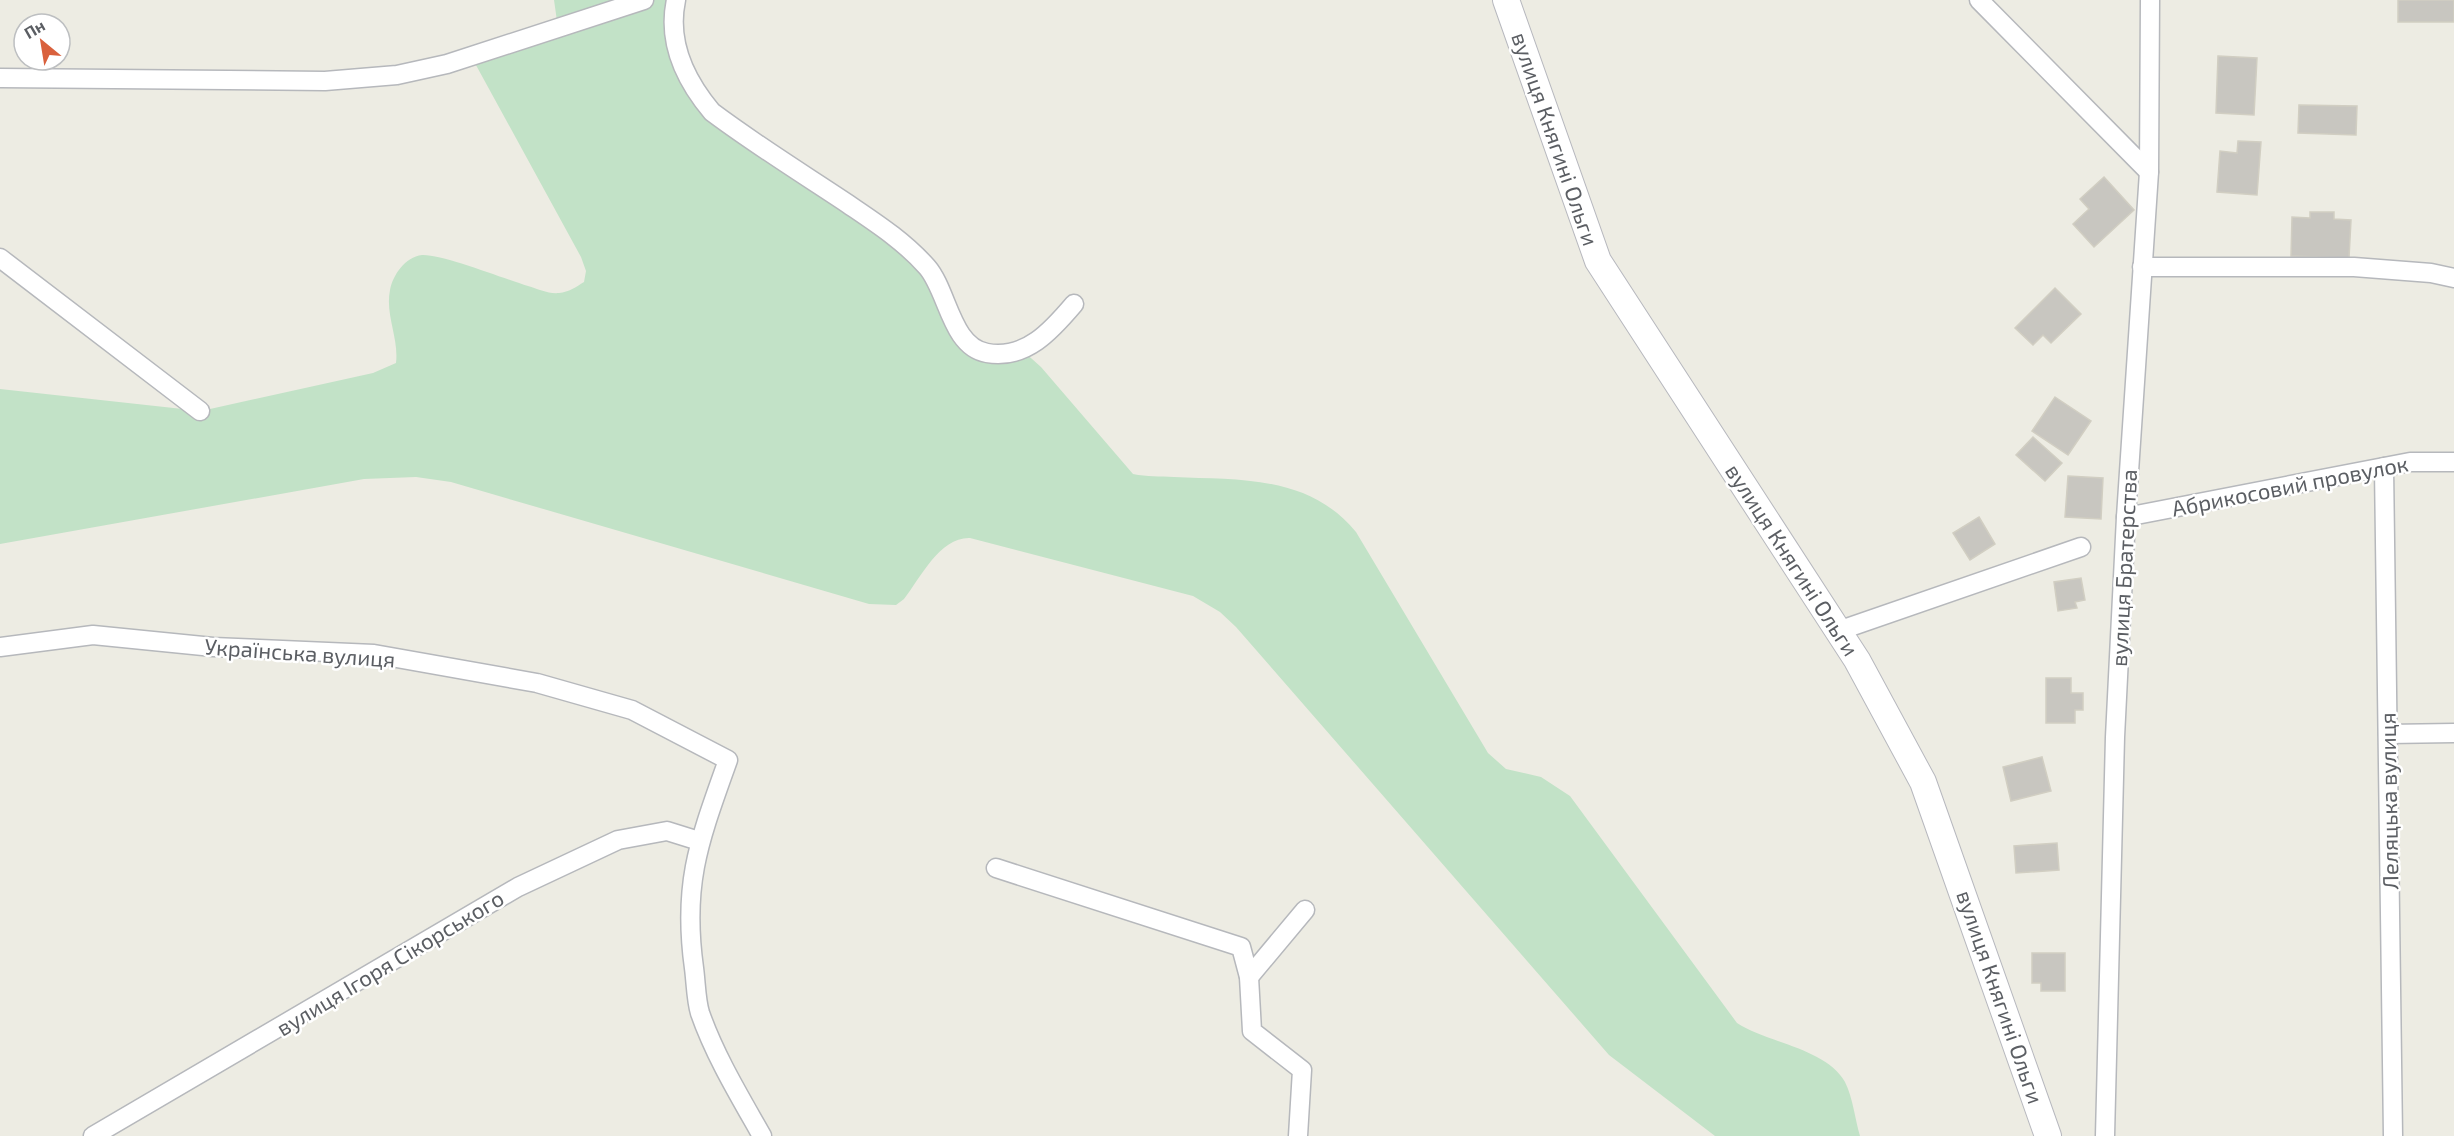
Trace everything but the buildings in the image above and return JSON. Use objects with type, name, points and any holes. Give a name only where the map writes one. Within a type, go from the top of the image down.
[{"type":"street","points":[[0,78],[325,81],[397,75],[447,64],[644,0]]},
{"type":"street","points":[[676,0],[674,32],[680,57],[695,92],[712,112],[897,238],[928,268],[938,283],[958,328],[973,348],[987,353],[1022,350],[1037,343],[1074,304]]},
{"type":"street","name":"вулиця Княгині Ольги","points":[[1506,0],[1598,261],[1881,699],[1923,782],[2048,1136]]},
{"type":"street","points":[[1979,0],[2149,172]]},
{"type":"street","name":"вулиця Братерства","points":[[2105,1136],[2115,737],[2126,517],[2149,172],[2150,0]]},
{"type":"street","points":[[0,258],[201,411]]},
{"type":"street","points":[[2142,267],[2354,267],[2431,273],[2454,278]]},
{"type":"street","name":"Абрикосовий провулок","points":[[2126,517],[2410,462],[2454,462]]},
{"type":"street","name":"Леляцька вулиця","points":[[2384,467],[2393,1136]]},
{"type":"street","points":[[1838,631],[2081,547]]},
{"type":"street","name":"Українська вулиця","points":[[0,647],[93,635],[213,647],[374,654],[537,683],[632,710],[728,760],[699,841]]},
{"type":"street","points":[[2388,734],[2454,733]]},
{"type":"street","name":"вулиця Ігоря Сікорського","points":[[93,1136],[518,887],[618,840],[667,831],[699,841]]},
{"type":"street","points":[[699,841],[691,880],[689,930],[700,1012],[738,1094],[762,1136]]},
{"type":"street","points":[[996,868],[1241,947],[1249,977],[1252,1031],[1302,1070],[1298,1136]]},
{"type":"street","points":[[1249,977],[1305,910]]},
{"type":"green space","points":[[554,0],[676,0],[695,92],[898,238],[973,348],[1022,350],[1041,367],[1133,474],[1272,484],[1295,490],[1337,513],[1356,532],[1488,753],[1506,769],[1541,777],[1570,796],[1737,1023],[1810,1054],[1824,1061],[1836,1071],[1848,1088],[1860,1136],[1715,1136],[1609,1055],[1236,627],[1220,612],[1193,596],[970,538],[959,539],[940,551],[904,599],[896,605],[869,604],[451,482],[416,477],[364,479],[0,544],[0,389],[201,411],[373,373],[396,363],[396,345],[389,308],[390,290],[401,268],[416,256],[444,258],[551,293],[566,292],[584,282],[586,271],[581,257],[471,56],[558,28]]}]
